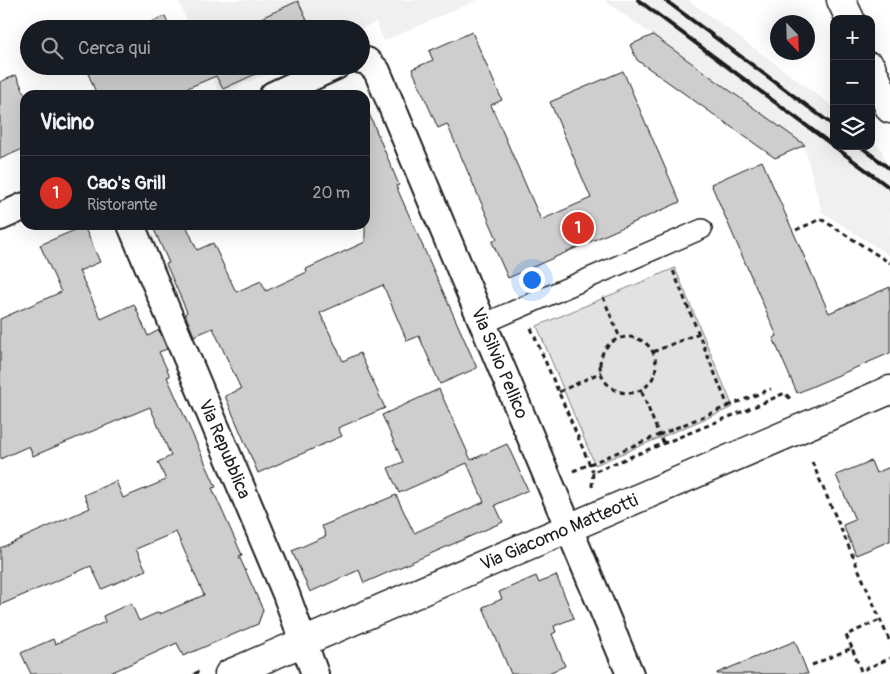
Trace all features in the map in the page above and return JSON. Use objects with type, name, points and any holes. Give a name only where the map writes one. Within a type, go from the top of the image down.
[{"type":"street","points":[[841,0],[848,15]]},
{"type":"street","name":"Via Silvio Pellico","points":[[370,64],[377,71],[630,674]]},
{"type":"street","points":[[283,90],[316,75]]},
{"type":"street","points":[[875,76],[890,108]]},
{"type":"street","points":[[0,217],[20,208]]},
{"type":"street","name":"Via Repubblica","points":[[132,230],[286,594],[315,674]]},
{"type":"street","points":[[483,324],[702,230]]},
{"type":"street","name":"Via Giacomo Matteotti","points":[[229,674],[890,390]]},
{"type":"path","points":[[796,230],[821,219],[890,263]]},
{"type":"path","points":[[663,246],[728,406]]},
{"type":"path","points":[[594,276],[620,338]]},
{"type":"path","points":[[522,307],[593,472],[591,495]]},
{"type":"path","points":[[653,352],[699,333]]},
{"type":"path","points":[[620,338],[633,338],[645,342],[653,352],[656,363],[655,373],[650,383],[641,390],[625,392],[617,390],[604,380],[601,372],[601,358],[608,346],[620,338]]},
{"type":"path","points":[[558,392],[601,372]]},
{"type":"path","points":[[550,482],[771,389]]},
{"type":"path","points":[[641,390],[664,443]]},
{"type":"path","points":[[593,472],[785,393],[797,407]]},
{"type":"path","points":[[812,462],[890,642]]},
{"type":"path","points":[[881,620],[846,635],[861,670],[890,658]]},
{"type":"path","points":[[812,666],[852,648]]},
{"type":"shaded area","points":[[178,0],[477,0],[384,41],[376,22],[370,25],[370,20],[187,20]]},
{"type":"shaded area","points":[[604,0],[688,0],[830,104],[830,150],[875,150],[875,143],[881,149],[890,175],[890,256],[822,212],[804,145]]},
{"type":"shaded area","points":[[211,75],[263,75],[232,90],[218,90]]},
{"type":"shaded area","points":[[675,268],[733,407],[595,465],[537,326]]},
{"type":"building","points":[[298,1],[307,20],[257,20]]},
{"type":"building","points":[[165,16],[167,20],[156,20]]},
{"type":"building","points":[[472,32],[502,100],[491,105],[541,220],[591,198],[550,102],[623,71],[680,202],[508,278],[492,242],[497,239],[447,124],[438,128],[412,69],[433,60],[429,51]]},
{"type":"building","points":[[653,35],[805,145],[775,158],[637,60],[630,45]]},
{"type":"building","points":[[16,75],[23,90],[20,90],[20,150],[0,159],[0,82]]},
{"type":"building","points":[[89,75],[253,75],[223,89],[216,76],[183,90],[95,90]]},
{"type":"building","points":[[370,116],[399,185],[396,186],[477,368],[440,384],[419,336],[407,341],[383,285],[320,313],[343,361],[360,353],[385,408],[338,428],[342,436],[258,473],[225,396],[241,389],[213,328],[194,336],[185,314],[187,312],[166,264],[169,263],[154,230],[188,230],[197,250],[213,243],[236,292],[261,281],[266,291],[307,272],[306,269],[365,242],[365,230],[370,230]]},
{"type":"building","points":[[762,161],[829,313],[890,287],[890,353],[797,393],[773,338],[777,336],[711,184]]},
{"type":"building","points":[[75,230],[86,230],[100,262],[79,271],[101,319],[134,304],[148,336],[159,330],[167,349],[159,352],[170,376],[167,377],[216,487],[212,488],[242,555],[239,556],[263,610],[258,624],[183,656],[177,643],[108,674],[31,674],[21,653],[53,639],[55,644],[105,622],[103,616],[131,603],[139,621],[204,595],[176,532],[136,549],[146,570],[102,589],[91,566],[0,605],[0,548],[90,508],[84,495],[116,481],[123,498],[166,480],[158,462],[171,456],[150,407],[33,456],[29,446],[0,459],[0,319],[61,292],[40,245]]},
{"type":"building","points":[[439,389],[471,460],[507,444],[528,490],[495,505],[503,522],[364,583],[359,570],[310,592],[292,551],[326,536],[322,526],[396,495],[414,533],[484,502],[467,463],[399,493],[388,468],[403,462],[382,415]]},
{"type":"building","points":[[871,461],[876,473],[890,467],[890,541],[856,555],[843,525],[855,520],[836,475]]},
{"type":"building","points":[[556,575],[574,618],[554,626],[556,632],[552,634],[565,666],[546,674],[511,674],[483,607],[502,599],[499,592],[536,576],[539,583]]},
{"type":"building","points":[[795,641],[808,674],[717,674],[717,673]]},
{"type":"railway","points":[[638,0],[890,188]]},
{"type":"railway","points":[[665,0],[830,123]]},
{"type":"railway","points":[[865,150],[890,169]]},
{"type":"place","name":"Cao's Grill","points":[[578,228]]}]
